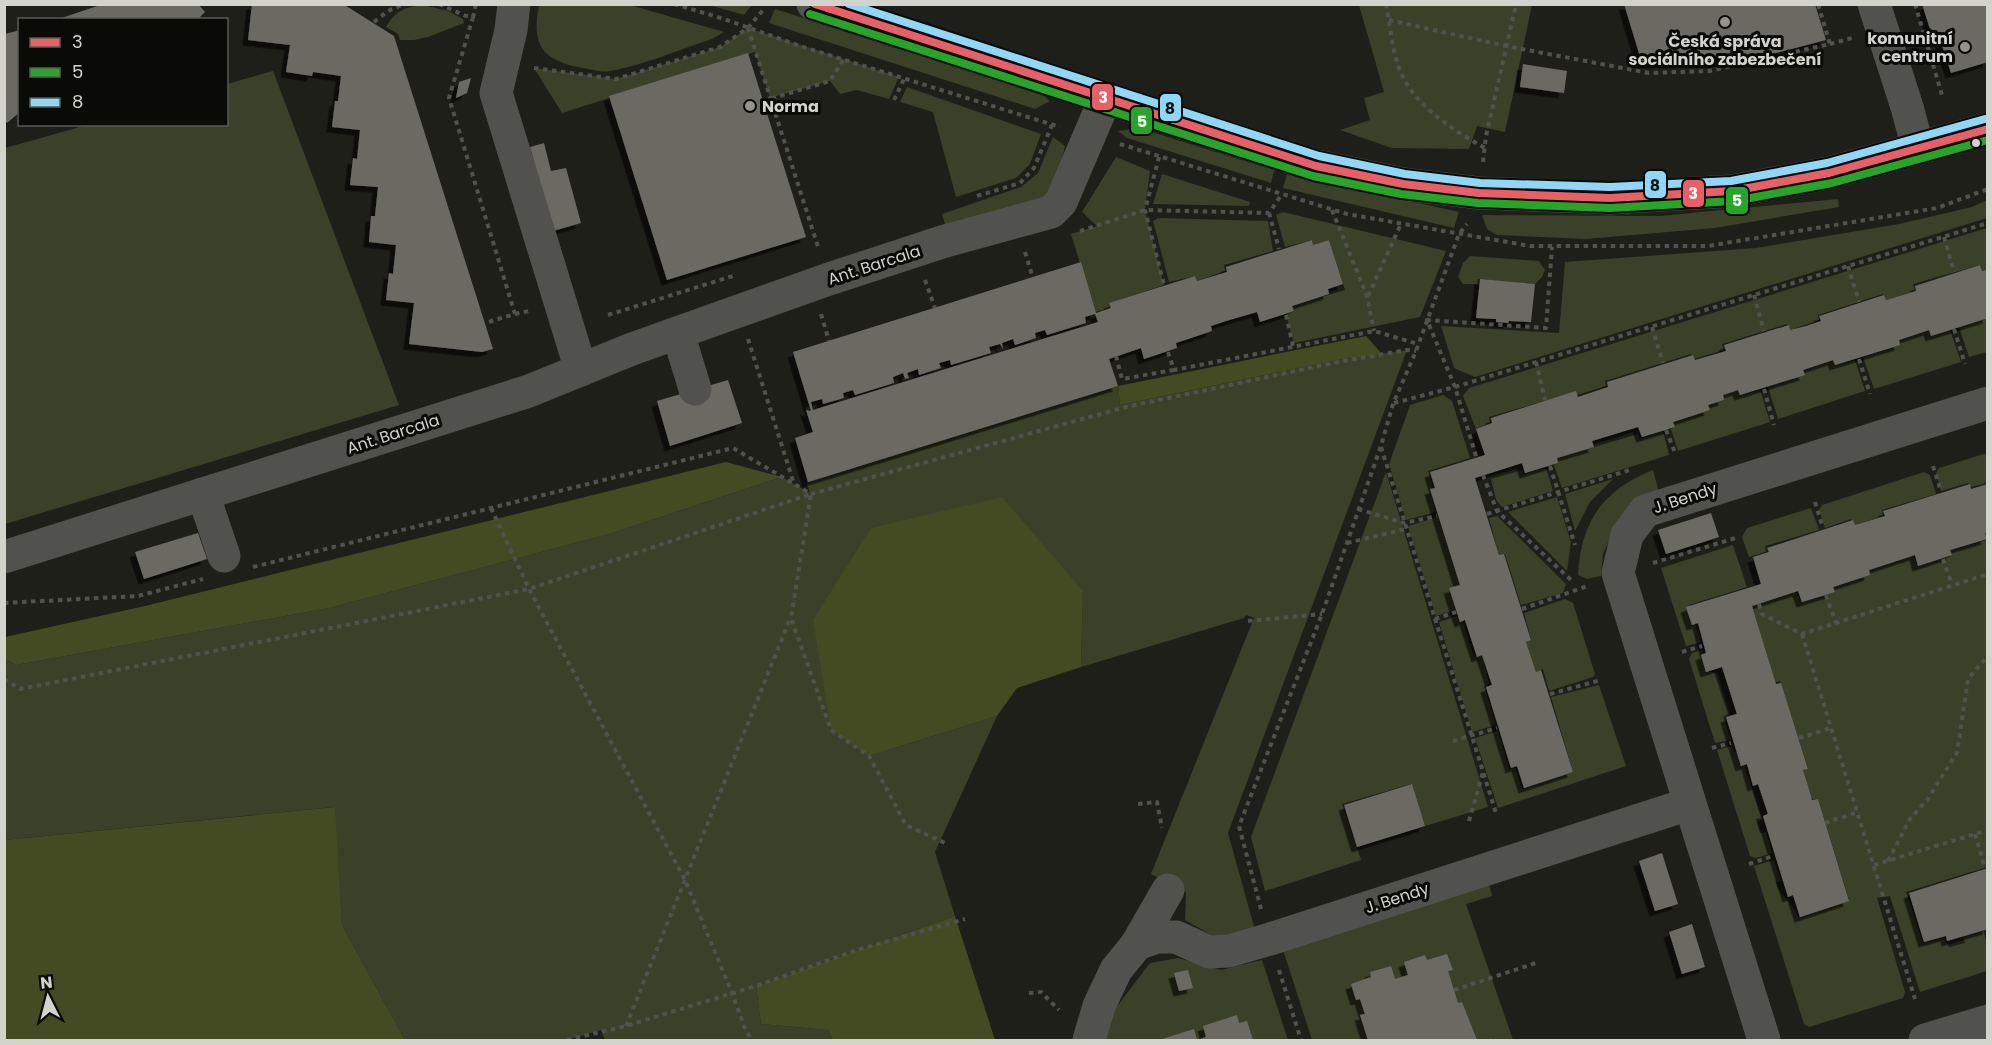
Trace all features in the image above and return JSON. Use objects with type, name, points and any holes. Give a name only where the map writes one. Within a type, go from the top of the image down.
[{"type":"street","points":[[514,4],[511,30],[496,93],[581,370]]},
{"type":"street","points":[[813,4],[1316,166],[1403,184],[1479,193],[1610,198],[1732,191],[1829,173],[1988,129]]},
{"type":"street","points":[[1874,4],[1918,148]]},
{"type":"street","name":"Ant. Barcala","points":[[4,557],[530,391],[632,349],[829,279],[942,242],[1051,212],[1061,202],[1105,99]]},
{"type":"street","points":[[678,333],[695,389]]},
{"type":"street","name":"J. Bendy","points":[[1764,1041],[1618,573],[1628,535],[1645,511],[1988,403]]},
{"type":"street","points":[[203,494],[225,568]]},
{"type":"street","name":"J. Bendy","points":[[1137,944],[1157,937],[1176,937],[1209,952],[1228,951],[1689,804]]},
{"type":"street","points":[[1089,1041],[1099,1006],[1116,970],[1137,944],[1168,890]]},
{"type":"street","points":[[1925,1041],[1988,1021]]},
{"type":"path","points":[[374,22],[388,11],[404,4]]},
{"type":"path","points":[[439,4],[473,17]]},
{"type":"path","points":[[476,4],[449,98],[515,314],[485,323]]},
{"type":"path","points":[[674,4],[843,60],[1060,127]]},
{"type":"path","points":[[1386,4],[1399,68],[1416,98],[1456,132],[1485,148]]},
{"type":"path","points":[[1482,170],[1516,4]]},
{"type":"path","points":[[1818,4],[1830,44]]},
{"type":"path","points":[[1915,4],[1942,95]]},
{"type":"path","points":[[534,68],[616,79],[720,47],[748,28],[763,10]]},
{"type":"path","points":[[1389,21],[1648,73],[1710,71],[1860,36]]},
{"type":"path","points":[[748,28],[822,260]]},
{"type":"path","points":[[763,101],[830,81],[843,60]]},
{"type":"path","points":[[894,100],[904,79]]},
{"type":"path","points":[[969,199],[1020,183],[1034,168],[1052,125]]},
{"type":"path","points":[[1112,142],[1347,214],[1530,246],[1708,246],[1937,208],[1988,189]]},
{"type":"path","points":[[1159,157],[1145,210],[1164,285]]},
{"type":"path","points":[[1269,213],[1282,194]]},
{"type":"path","points":[[1071,234],[1145,210],[1269,213]]},
{"type":"path","points":[[1332,210],[1367,296],[1374,331]]},
{"type":"path","points":[[1269,213],[1280,249]]},
{"type":"path","points":[[1263,915],[1239,826],[1322,614],[1381,446],[1393,404],[1416,351],[1459,234],[1470,221]]},
{"type":"path","points":[[1393,404],[1988,223]]},
{"type":"path","points":[[1367,296],[1401,224]]},
{"type":"path","points":[[1944,237],[1954,272]]},
{"type":"path","points":[[808,253],[828,246]]},
{"type":"path","points":[[1427,320],[1546,328],[1552,247]]},
{"type":"path","points":[[1024,249],[1033,278]]},
{"type":"path","points":[[1848,266],[1859,302]]},
{"type":"path","points":[[608,315],[741,274]]},
{"type":"path","points":[[914,283],[925,280],[935,308]]},
{"type":"path","points":[[1754,295],[1764,331]]},
{"type":"path","points":[[811,316],[830,311]]},
{"type":"path","points":[[821,313],[829,341]]},
{"type":"path","points":[[1286,315],[1293,346]]},
{"type":"path","points":[[1427,320],[1455,387],[1476,456]]},
{"type":"path","points":[[1652,327],[1663,363]]},
{"type":"path","points":[[1954,329],[1965,364]]},
{"type":"path","points":[[1116,356],[1122,379],[1374,331],[1418,344]]},
{"type":"path","points":[[747,336],[795,484]]},
{"type":"path","points":[[4,679],[20,688],[529,589],[811,494],[1126,407],[1338,362],[1407,350],[1416,351]]},
{"type":"path","points":[[1168,352],[1174,370]]},
{"type":"path","points":[[1859,359],[1870,394]]},
{"type":"path","points":[[1536,362],[1545,400]]},
{"type":"path","points":[[1764,389],[1774,425]]},
{"type":"path","points":[[1666,430],[1676,456]]},
{"type":"path","points":[[1381,446],[1496,813]]},
{"type":"path","points":[[4,603],[138,596],[225,568],[491,508],[733,448],[811,494]]},
{"type":"path","points":[[1550,466],[1575,545]]},
{"type":"path","points":[[1933,466],[1941,491]]},
{"type":"path","points":[[1487,514],[1633,469]]},
{"type":"path","points":[[1483,475],[1497,511],[1571,580]]},
{"type":"path","points":[[626,1026],[790,618],[811,494]]},
{"type":"path","points":[[1815,502],[1823,528]]},
{"type":"path","points":[[491,508],[529,589],[685,880],[752,1041]]},
{"type":"path","points":[[1358,509],[1404,523],[1437,516]]},
{"type":"path","points":[[1346,543],[1406,529]]},
{"type":"path","points":[[1942,559],[1952,585]]},
{"type":"path","points":[[1759,604],[1762,614],[1802,634],[1988,574]]},
{"type":"path","points":[[1826,595],[1836,623]]},
{"type":"path","points":[[1435,619],[1456,612]]},
{"type":"path","points":[[1248,621],[1322,614]]},
{"type":"path","points":[[790,618],[831,730],[869,756],[906,825],[945,843]]},
{"type":"path","points":[[1802,634],[1916,999]]},
{"type":"path","points":[[1682,652],[1702,646]]},
{"type":"path","points":[[1888,861],[1910,819],[1927,800],[1957,753],[1968,679],[1988,656]]},
{"type":"path","points":[[1550,694],[1601,680]]},
{"type":"path","points":[[1453,741],[1497,728]]},
{"type":"path","points":[[1799,738],[1831,728]]},
{"type":"path","points":[[1712,748],[1731,743]]},
{"type":"path","points":[[1469,821],[1483,771]]},
{"type":"path","points":[[1138,804],[1157,802],[1162,828]]},
{"type":"path","points":[[1825,823],[1858,812]]},
{"type":"path","points":[[1874,865],[1988,830]]},
{"type":"path","points":[[1975,834],[1985,868]]},
{"type":"path","points":[[1749,864],[1773,856]]},
{"type":"path","points":[[567,1041],[626,1026],[857,950],[965,919]]},
{"type":"path","points":[[1277,962],[1301,1041]]},
{"type":"path","points":[[1454,990],[1539,962]]},
{"type":"path","points":[[1029,993],[1041,992],[1059,1010]]},
{"type":"green space","points":[[423,5],[448,11],[463,19],[464,23],[414,40],[400,40],[398,34],[386,27],[401,11]]},
{"type":"green space","points":[[539,5],[630,5],[724,32],[712,39],[661,57],[622,69],[607,71],[583,68],[558,61],[549,56],[539,41],[537,19]]},
{"type":"green space","points":[[709,5],[752,5],[744,15]]},
{"type":"green space","points":[[1359,5],[1532,5],[1505,132],[1477,126],[1469,149],[1392,148],[1340,130],[1370,120],[1364,98],[1384,92]]},
{"type":"green space","points":[[775,9],[1030,89],[1050,101],[1035,109],[769,23]]},
{"type":"green space","points":[[748,28],[899,77],[889,99],[857,90],[840,94],[830,81],[770,98],[755,52],[562,113],[534,68],[616,79],[720,47]]},
{"type":"green space","points":[[273,71],[399,405],[5,524],[5,148],[83,126],[228,126],[228,84]]},
{"type":"green space","points":[[907,87],[1041,134],[1030,164],[1016,178],[956,197],[933,112],[900,102]]},
{"type":"green space","points":[[1139,128],[1274,170],[1271,183],[1127,138],[1118,131]]},
{"type":"green space","points":[[1053,137],[1065,146],[1057,183],[1048,196],[947,231],[942,214],[1021,187],[1038,173]]},
{"type":"green space","points":[[1116,157],[1150,171],[1145,210],[1164,285],[1110,303],[1111,308],[1095,312],[1071,234],[1097,226],[1082,212]]},
{"type":"green space","points":[[1162,174],[1250,202],[1249,206],[1153,204]]},
{"type":"green space","points":[[1287,174],[1459,212],[1454,228],[1283,188]]},
{"type":"green space","points":[[1838,199],[1839,207],[1715,228],[1586,239],[1497,235],[1487,229],[1482,215],[1660,216]]},
{"type":"green space","points":[[1987,200],[1987,218],[1475,377],[1454,368],[1441,326],[1559,333],[1565,262],[1756,248],[1899,224],[1972,207]]},
{"type":"green space","points":[[1283,212],[1446,251],[1420,317],[1294,343],[1286,315],[1294,311],[1292,306],[1345,290],[1329,240],[1313,245],[1312,240],[1285,247],[1276,215]]},
{"type":"green space","points":[[1158,218],[1268,221],[1273,251],[1224,265],[1225,271],[1197,281],[1195,276],[1169,282],[1153,221]]},
{"type":"green space","points":[[1987,228],[1987,269],[1982,271],[1980,265],[1913,284],[1915,291],[1886,300],[1883,294],[1818,315],[1819,320],[1790,330],[1787,324],[1722,344],[1724,350],[1693,359],[1691,354],[1605,381],[1606,386],[1577,395],[1576,392],[1489,417],[1490,423],[1476,429],[1463,396],[1469,388]]},
{"type":"green space","points":[[1470,256],[1539,261],[1545,270],[1535,284],[1478,279],[1477,284],[1463,284],[1458,277],[1463,263]]},
{"type":"green space","points":[[1987,318],[1987,352],[1969,357],[1959,327]]},
{"type":"green space","points":[[1929,330],[1931,336],[1950,330],[1961,362],[1874,389],[1863,357],[1899,345],[1899,340]]},
{"type":"green space","points":[[1366,336],[1382,354],[1338,360],[1120,405],[1118,386]]},
{"type":"green space","points":[[1407,350],[1228,833],[1255,930],[1215,937],[1185,920],[1186,892],[1151,874],[1254,618],[1246,615],[1244,618],[1081,667],[1083,591],[869,756],[997,716],[935,852],[955,916],[756,986],[761,1024],[828,1030],[833,1040],[605,1040],[601,1030],[567,1040],[405,1040],[342,925],[334,807],[5,840],[5,659],[16,665],[329,608],[609,534],[782,477],[810,493],[806,482],[1118,386],[1120,405],[1338,360]]},
{"type":"green space","points":[[1833,360],[1835,365],[1855,360],[1865,391],[1778,419],[1768,387],[1804,375],[1803,370]]},
{"type":"green space","points":[[1738,390],[1740,395],[1760,390],[1770,422],[1678,451],[1671,429],[1675,427],[1673,422],[1710,410],[1708,405],[1724,400],[1721,395]]},
{"type":"green space","points":[[1443,395],[1452,401],[1470,458],[1428,471],[1433,487],[1430,490],[1436,512],[1406,520],[1389,464],[1410,405]]},
{"type":"green space","points":[[1663,431],[1669,455],[1562,488],[1554,465],[1558,463],[1557,458],[1638,434],[1640,439]]},
{"type":"green space","points":[[1987,453],[1987,483],[1971,487],[1968,483],[1941,491],[1936,473],[1939,468]]},
{"type":"green space","points":[[726,462],[782,477],[609,534],[329,608],[16,665],[5,659],[5,637],[145,606]]},
{"type":"green space","points":[[1546,468],[1553,491],[1502,507],[1496,500],[1491,479],[1522,470],[1524,474]]},
{"type":"green space","points":[[1653,470],[1659,492],[1614,529],[1603,554],[1601,576],[1587,579],[1578,575],[1584,539],[1598,510],[1621,487]]},
{"type":"green space","points":[[1386,472],[1488,807],[1425,826],[1411,784],[1342,804],[1361,860],[1265,891],[1251,837]]},
{"type":"green space","points":[[1924,472],[1930,475],[1936,494],[1882,510],[1883,516],[1855,525],[1851,519],[1825,528],[1819,510],[1822,505]]},
{"type":"green space","points":[[1613,479],[1590,502],[1575,531],[1565,494]]},
{"type":"green space","points":[[1002,497],[1083,591],[1081,667],[1017,688],[997,716],[869,756],[831,730],[813,620],[871,528]]},
{"type":"green space","points":[[1557,497],[1571,542],[1567,571],[1508,512]]},
{"type":"green space","points":[[1811,508],[1819,530],[1765,546],[1766,552],[1749,557],[1742,537],[1747,528]]},
{"type":"green space","points":[[1497,516],[1566,584],[1563,593],[1521,605],[1505,554],[1499,555],[1489,518]]},
{"type":"green space","points":[[1438,517],[1460,585],[1449,588],[1455,610],[1436,616],[1408,526]]},
{"type":"green space","points":[[1985,533],[1987,533],[1987,867],[1906,892],[1923,943],[1944,938],[1949,947],[1965,943],[1963,937],[1983,930],[1987,943],[1987,971],[1920,992],[1890,896],[1877,898],[1905,992],[1903,998],[1809,1027],[1804,1024],[1754,866],[1774,860],[1781,881],[1776,882],[1777,887],[1798,917],[1849,900],[1818,799],[1811,799],[1803,770],[1808,768],[1780,681],[1775,682],[1752,606],[1796,592],[1802,602],[1835,592],[1833,587],[1870,575],[1869,570],[1913,556],[1918,565],[1950,557],[1950,550],[1986,540]]},
{"type":"green space","points":[[1733,545],[1747,587],[1689,605],[1701,642],[1686,646],[1661,568]]},
{"type":"green space","points":[[1565,599],[1573,603],[1595,674],[1593,677],[1549,691],[1543,669],[1536,672],[1526,642],[1531,639],[1524,613]]},
{"type":"green space","points":[[1457,616],[1460,622],[1463,622],[1474,657],[1482,655],[1489,684],[1484,686],[1496,725],[1472,732],[1439,622]]},
{"type":"green space","points":[[1702,650],[1709,672],[1714,672],[1728,714],[1723,717],[1731,740],[1715,743],[1689,659],[1692,653]]},
{"type":"green space","points":[[1599,685],[1626,766],[1498,808],[1475,738],[1498,731],[1509,769],[1515,768],[1522,789],[1573,772],[1551,697]]},
{"type":"green space","points":[[1732,746],[1734,752],[1740,751],[1761,818],[1756,819],[1760,833],[1766,832],[1772,853],[1756,858],[1750,856],[1717,750]]},
{"type":"green space","points":[[335,807],[342,925],[405,1040],[5,1040],[5,840]]},
{"type":"green space","points":[[1488,880],[1492,896],[1466,904],[1513,1040],[1312,1040],[1283,950]]},
{"type":"green space","points":[[955,916],[995,1040],[833,1040],[828,1030],[761,1024],[756,986]]},
{"type":"green space","points":[[1178,958],[1221,970],[1262,960],[1288,1040],[1097,1040],[1102,1026],[1150,963]]},
{"type":"building","points":[[103,4],[198,4],[205,12],[199,18],[62,18]]},
{"type":"building","points":[[252,4],[343,4],[394,36],[493,349],[482,352],[409,344],[414,303],[386,300],[389,273],[393,274],[396,245],[369,242],[371,216],[375,216],[378,187],[350,185],[353,158],[357,159],[360,130],[332,127],[341,76],[313,72],[312,76],[286,72],[290,45],[248,40]]},
{"type":"building","name":"Česká správa sociálního zabezbečení","points":[[1624,4],[1815,4],[1826,40],[1768,55],[1723,61],[1642,63]]},
{"type":"building","name":"komunitní centrum","points":[[1922,4],[1988,4],[1988,62],[1951,73],[1937,30],[1931,32]]},
{"type":"building","points":[[18,31],[18,114],[7,123],[5,120],[5,34]]},
{"type":"building","points":[[748,53],[806,237],[667,280],[609,96]]},
{"type":"building","points":[[1523,64],[1567,71],[1564,93],[1520,87]]},
{"type":"building","points":[[471,78],[467,93],[456,98],[459,82]]},
{"type":"building","points":[[544,143],[551,171],[566,168],[581,223],[553,231],[530,147]]},
{"type":"building","points":[[1312,240],[1313,245],[1329,240],[1343,284],[1328,289],[1329,294],[1292,306],[1294,311],[1260,322],[1257,312],[1211,326],[1212,331],[1176,343],[1177,348],[1144,359],[1141,348],[1109,359],[1118,386],[808,482],[795,438],[813,432],[806,410],[811,411],[793,352],[1081,262],[1096,313],[1111,308],[1109,303],[1195,276],[1197,281],[1227,272],[1226,267]],"holes":[[[1095,314],[1098,322],[813,410],[811,402],[822,399],[823,404],[844,398],[843,393],[853,390],[855,395],[894,383],[893,377],[903,373],[905,379],[909,378],[907,373],[918,369],[919,375],[941,368],[939,363],[950,360],[951,365],[991,353],[989,347],[1000,344],[1003,349],[1002,343],[1013,339],[1015,345],[1036,338],[1035,333],[1045,330],[1047,335],[1086,323],[1085,317]]]},
{"type":"building","points":[[1980,265],[1982,271],[1988,269],[1988,318],[1931,336],[1929,330],[1899,340],[1900,345],[1835,365],[1833,360],[1803,370],[1805,375],[1740,395],[1738,390],[1723,395],[1724,400],[1708,405],[1710,410],[1673,422],[1675,427],[1642,437],[1638,427],[1592,441],[1594,447],[1557,458],[1558,463],[1525,473],[1522,463],[1475,478],[1499,555],[1504,554],[1531,640],[1526,642],[1536,672],[1541,670],[1573,772],[1524,788],[1517,766],[1511,768],[1486,687],[1492,685],[1482,655],[1477,657],[1465,620],[1460,622],[1449,588],[1460,585],[1430,489],[1435,488],[1430,472],[1485,455],[1476,429],[1492,423],[1491,418],[1576,391],[1578,397],[1608,387],[1607,382],[1693,355],[1695,360],[1726,351],[1724,345],[1789,325],[1790,330],[1806,326],[1821,321],[1819,316],[1884,295],[1886,300],[1916,291],[1915,286]]},
{"type":"building","points":[[1480,279],[1535,284],[1531,322],[1509,321],[1508,323],[1496,322],[1496,319],[1476,318]]},
{"type":"building","points":[[728,380],[742,423],[670,446],[657,401]]},
{"type":"building","points":[[1970,484],[1971,489],[1988,484],[1988,533],[1985,533],[1987,539],[1950,550],[1952,555],[1918,566],[1915,555],[1869,570],[1870,575],[1833,587],[1835,592],[1802,602],[1798,591],[1752,606],[1776,684],[1781,683],[1808,769],[1803,770],[1812,800],[1818,799],[1849,901],[1800,917],[1793,895],[1788,897],[1763,816],[1768,814],[1758,784],[1753,786],[1747,764],[1741,766],[1726,717],[1737,714],[1722,667],[1706,672],[1701,655],[1706,653],[1698,623],[1692,625],[1686,607],[1761,584],[1753,557],[1769,552],[1767,548],[1853,520],[1855,525],[1885,516],[1883,511]]},
{"type":"building","points":[[1711,513],[1719,537],[1666,554],[1658,530]]},
{"type":"building","points":[[198,533],[207,559],[144,579],[135,552]]},
{"type":"building","points":[[1412,784],[1425,826],[1357,847],[1344,805]]},
{"type":"building","points":[[1662,853],[1678,904],[1655,911],[1639,861]]},
{"type":"building","points":[[1988,868],[1988,929],[1947,941],[1946,936],[1924,942],[1909,893]]},
{"type":"building","points":[[1692,924],[1705,967],[1682,974],[1669,932]]},
{"type":"building","points":[[1447,954],[1453,970],[1448,971],[1458,1003],[1462,1002],[1477,1040],[1368,1040],[1360,1015],[1365,1014],[1360,999],[1356,1000],[1351,984],[1371,977],[1370,972],[1391,966],[1395,979],[1408,975],[1404,962],[1425,955],[1427,960]]},
{"type":"building","points":[[1188,970],[1193,988],[1179,991],[1174,973]]},
{"type":"building","points":[[1237,1015],[1239,1023],[1247,1021],[1253,1040],[1197,1040],[1206,1037],[1203,1026]]},
{"type":"building","points":[[1194,1029],[1197,1040],[1159,1040]]},
{"type":"transit line","name":"3","points":[[815,4],[1316,166],[1403,184],[1479,193],[1610,198],[1732,191],[1829,173],[1988,129]]},
{"type":"transit line","name":"8","points":[[849,4],[1319,156],[1405,174],[1480,183],[1610,187],[1731,181],[1827,163],[1985,119]]},
{"type":"transit line","name":"5","points":[[810,14],[1313,176],[1401,194],[1478,203],[1610,208],[1734,201],[1832,183],[1988,140]]},
{"type":"place","name":"Česká správa sociálního zabezbečení","points":[[1725,22]]},
{"type":"place","name":"komunitní centrum","points":[[1965,47]]},
{"type":"place","name":"Norma","points":[[750,106]]}]
